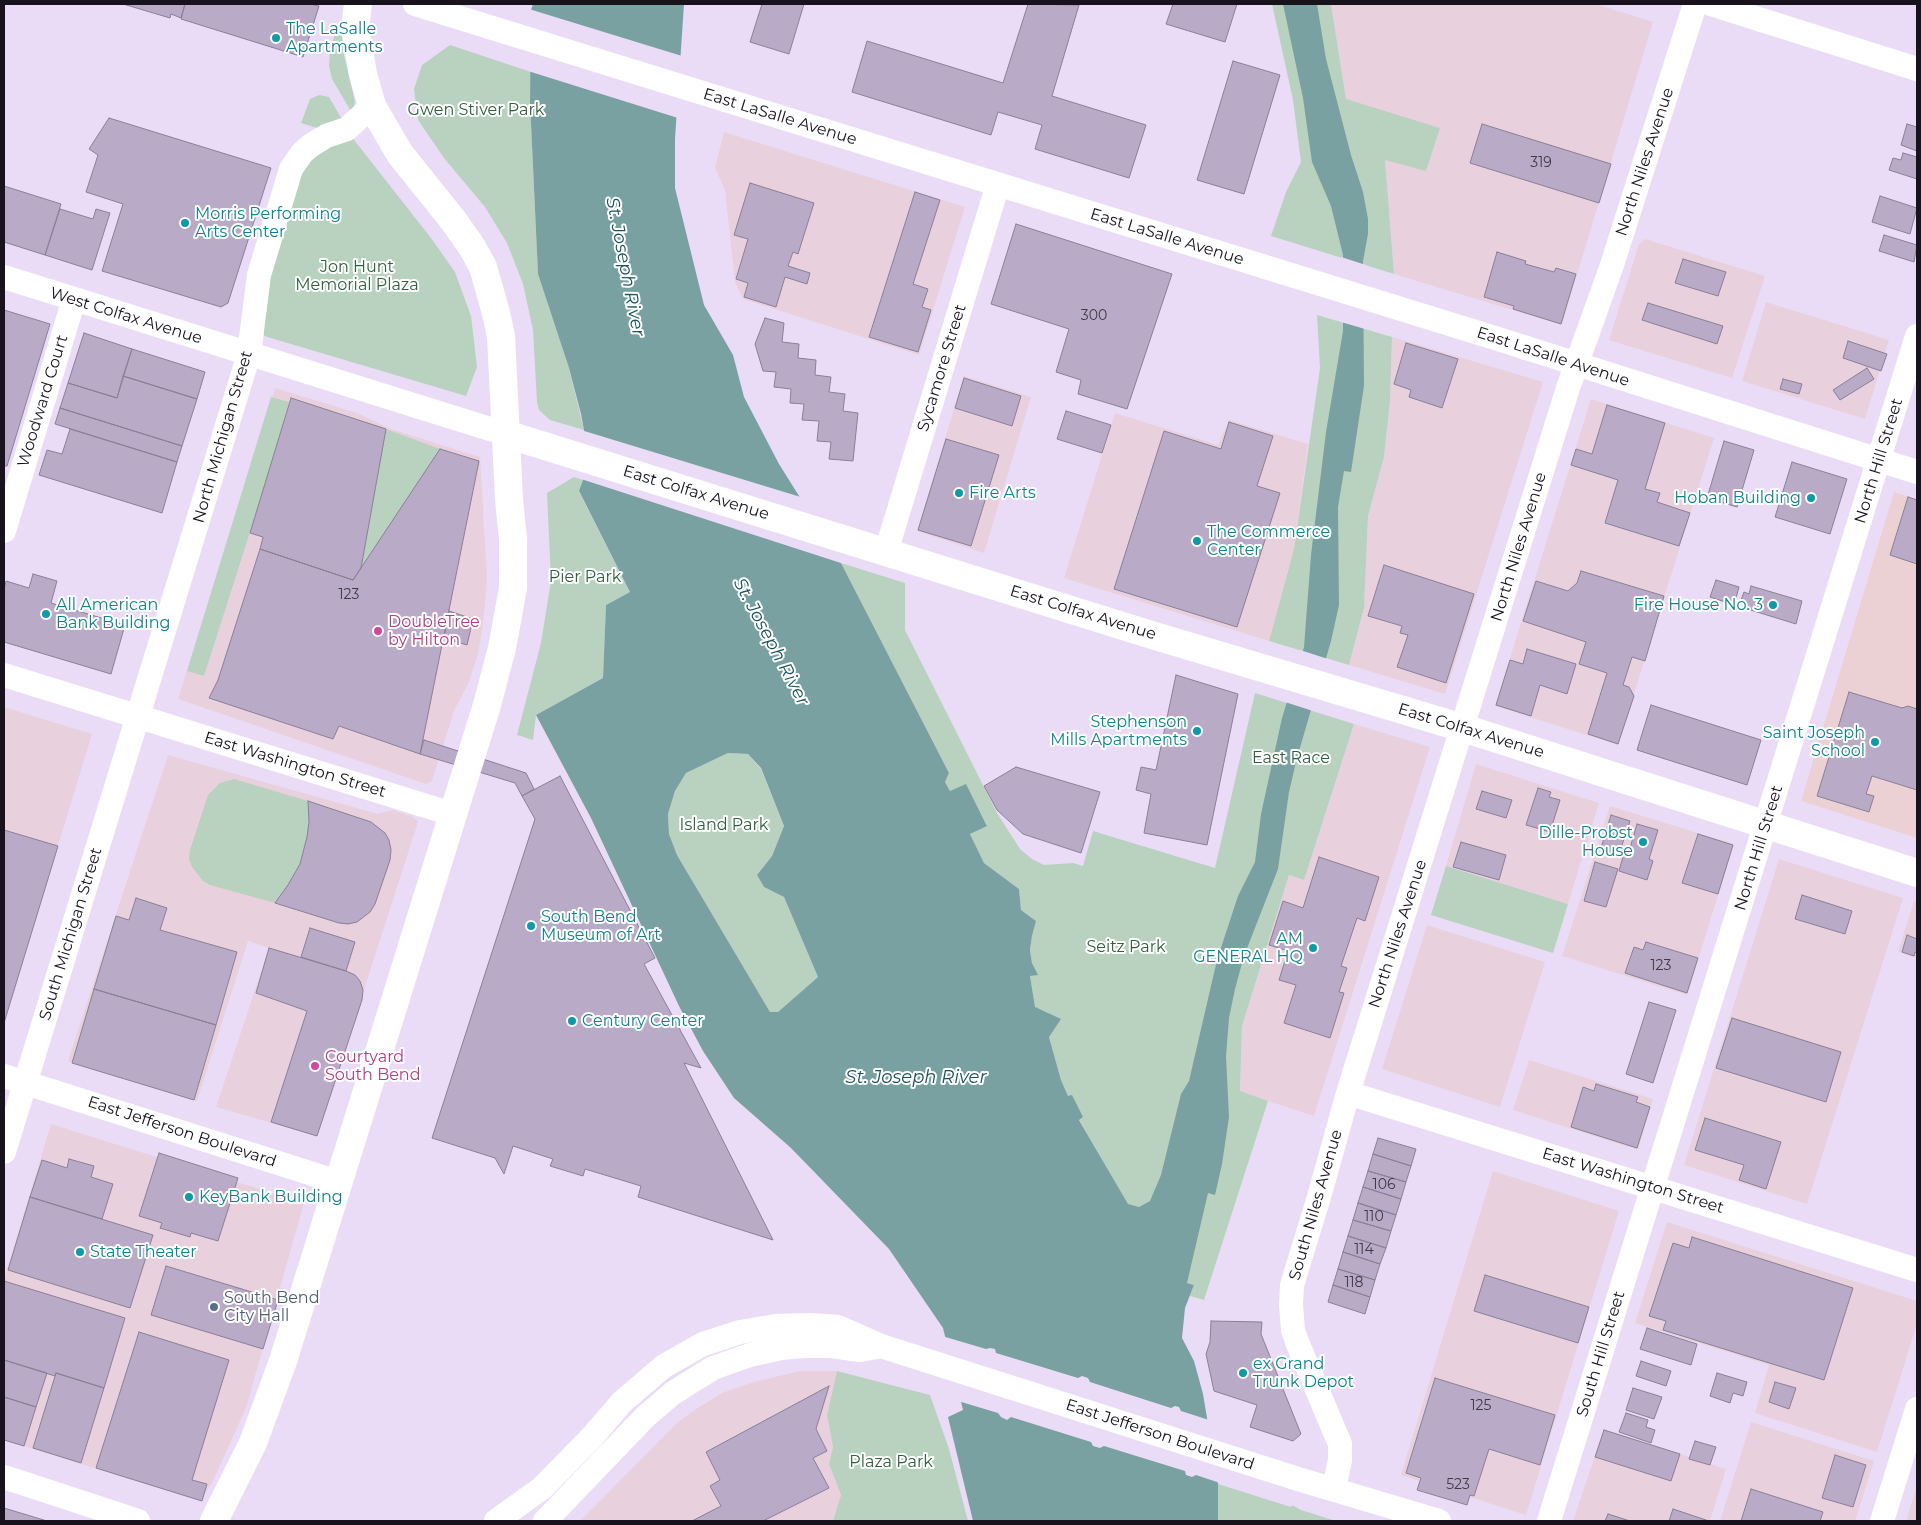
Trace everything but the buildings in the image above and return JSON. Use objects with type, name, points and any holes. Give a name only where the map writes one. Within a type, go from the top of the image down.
[{"type":"main road","points":[[214,1521],[240,1472],[269,1402],[283,1362],[487,705],[510,613],[513,588],[501,336],[483,267],[453,220],[400,154],[372,106],[363,74],[355,29],[358,4]]},
{"type":"main road","name":"East Colfax Avenue","points":[[506,434],[1463,728],[1917,873]]},
{"type":"street","name":"East LaSalle Avenue","points":[[415,4],[1400,309],[1917,472]]},
{"type":"street","name":"North Niles Avenue","points":[[1348,1092],[1576,364],[1612,265],[1695,4]]},
{"type":"street","points":[[1711,4],[1917,69]]},
{"type":"street","name":"North Michigan Street","points":[[138,716],[249,354],[259,275],[291,169],[302,153],[310,146],[326,136],[347,129],[372,106]]},
{"type":"street","name":"Sycamore Street","points":[[886,552],[998,184]]},
{"type":"street","name":"West Colfax Avenue","points":[[4,277],[249,354]]},
{"type":"street","name":"Woodward Court","points":[[4,531],[74,299]]},
{"type":"street","name":"North Hill Street","points":[[1652,1187],[1766,826],[1917,336]]},
{"type":"street","name":"East Colfax Avenue","points":[[249,354],[506,434]]},
{"type":"street","name":"East Washington Street","points":[[4,675],[452,814]]},
{"type":"street","name":"South Michigan Street","points":[[4,1152],[14,1080],[138,716]]},
{"type":"street","name":"East Jefferson Boulevard","points":[[14,1080],[338,1182]]},
{"type":"street","name":"East Washington Street","points":[[1348,1092],[1917,1270]]},
{"type":"street","name":"South Niles Avenue","points":[[1334,1488],[1340,1460],[1340,1444],[1301,1354],[1293,1330],[1291,1305],[1292,1285],[1297,1265],[1319,1197],[1348,1092]]},
{"type":"street","name":"South Hill Street","points":[[1549,1521],[1652,1187]]},
{"type":"street","name":"East Jefferson Boulevard","points":[[496,1521],[512,1512],[542,1488],[641,1384],[664,1366],[703,1344],[740,1332],[775,1326],[810,1325],[838,1327],[882,1346],[1298,1479],[1334,1488],[1439,1521]]},
{"type":"street","name":"East Jefferson Boulevard","points":[[545,1521],[644,1417],[673,1393],[713,1368],[750,1355],[781,1348],[831,1346],[860,1350],[882,1346]]},
{"type":"street","points":[[1882,1521],[1917,1409]]},
{"type":"street","points":[[4,1477],[138,1521]]},
{"type":"shaded area","points":[[1331,4],[1596,4],[1653,22],[1562,325],[1394,274],[1385,160],[1346,99]]},
{"type":"shaded area","points":[[724,132],[965,207],[919,355],[743,299],[735,282],[725,190],[715,168]]},
{"type":"shaded area","points":[[1645,239],[1765,276],[1732,378],[1609,340],[1639,244]]},
{"type":"shaded area","points":[[1766,302],[1889,340],[1865,419],[1742,381]]},
{"type":"shaded area","points":[[1392,337],[1543,382],[1445,694],[1349,665],[1364,608],[1368,516],[1384,457],[1390,401]]},
{"type":"shaded area","points":[[964,376],[1031,397],[984,553],[917,531]]},
{"type":"shaded area","points":[[275,388],[357,413],[391,429],[480,457],[487,579],[483,624],[478,654],[469,682],[454,711],[432,781],[426,784],[178,699]]},
{"type":"shaded area","points":[[1591,399],[1714,438],[1618,745],[1495,706]]},
{"type":"shaded area","points":[[1115,413],[1218,445],[1229,420],[1308,444],[1294,549],[1269,641],[1064,578]]},
{"type":"shaded area","points":[[1894,492],[1917,499],[1917,838],[1801,801]]},
{"type":"shaded area","points":[[4,707],[92,734],[4,1023]]},
{"type":"shaded area","points":[[1354,724],[1430,747],[1314,1116],[1240,1092],[1242,1026],[1289,875],[1304,879]]},
{"type":"shaded area","points":[[168,755],[378,814],[393,810],[413,817],[418,822],[317,1136],[216,1107],[269,948],[248,941],[197,1101],[68,1061]]},
{"type":"shaded area","points":[[1476,764],[1599,803],[1568,904],[1446,866]]},
{"type":"shaded area","points":[[1610,806],[1734,844],[1687,995],[1562,956]]},
{"type":"shaded area","points":[[1779,859],[1903,898],[1807,1204],[1684,1165]]},
{"type":"shaded area","points":[[1914,901],[1917,902],[1917,958],[1898,952]]},
{"type":"shaded area","points":[[1427,925],[1545,962],[1500,1107],[1382,1069]]},
{"type":"shaded area","points":[[1529,1060],[1653,1099],[1638,1150],[1513,1110]]},
{"type":"shaded area","points":[[51,1124],[304,1203],[246,1408],[212,1483],[200,1501],[4,1440],[4,1279]]},
{"type":"shaded area","points":[[1493,1171],[1619,1211],[1526,1515],[1401,1475]]},
{"type":"shaded area","points":[[1667,1222],[1917,1301],[1917,1324],[1877,1452],[1755,1413],[1769,1365],[1635,1323]]},
{"type":"shaded area","points":[[800,1371],[837,1371],[827,1415],[833,1447],[829,1464],[841,1495],[833,1521],[580,1521],[678,1422],[696,1409],[722,1393],[754,1382]]},
{"type":"shaded area","points":[[1751,1422],[1874,1461],[1855,1521],[1720,1521]]},
{"type":"shaded area","points":[[1604,1429],[1726,1469],[1710,1521],[1573,1521]]},
{"type":"shaded area","points":[[1917,1486],[1917,1521],[1906,1521]]},
{"type":"green space","points":[[1272,4],[1331,4],[1346,99],[1440,128],[1426,171],[1385,160],[1394,274],[1271,236],[1286,192],[1301,162],[1293,100]]},
{"type":"green space","points":[[341,23],[344,55],[355,102],[352,113],[332,79],[329,66],[330,51],[338,24]]},
{"type":"green space","name":"Gwen Stiver Park","points":[[450,45],[531,72],[530,102],[538,274],[569,368],[584,430],[550,420],[539,410],[533,330],[523,284],[507,243],[485,207],[444,158],[418,120],[414,89],[422,65]]},
{"type":"green space","points":[[319,95],[329,97],[343,121],[317,128],[301,123],[310,99]]},
{"type":"green space","name":"Jon Hunt Memorial Plaza","points":[[351,136],[431,238],[455,272],[471,316],[477,367],[466,396],[264,336],[262,314],[270,276],[299,173],[313,151]]},
{"type":"green space","points":[[1317,315],[1392,337],[1390,401],[1384,457],[1368,516],[1364,608],[1349,665],[1269,641],[1294,549],[1320,368]]},
{"type":"green space","points":[[271,397],[289,402],[265,485],[204,676],[187,671]]},
{"type":"green space","points":[[386,429],[440,449],[361,568]]},
{"type":"green space","name":"Pier Park","points":[[574,477],[583,480],[579,492],[630,592],[606,605],[603,678],[536,715],[533,740],[517,735],[541,643],[551,581],[547,493]]},
{"type":"green space","points":[[841,563],[905,583],[905,630],[997,813],[1020,849],[1032,859],[1044,865],[1073,863],[1083,866],[1093,831],[1215,868],[1255,693],[1354,724],[1304,880],[1289,875],[1242,1026],[1240,1091],[1268,1101],[1204,1300],[1190,1296],[1194,1285],[1187,1283],[1139,1207],[1128,1205],[1079,1119],[1083,1117],[1068,1096],[1061,1080],[1049,1037],[1035,1008],[1030,976],[1037,974],[1032,963],[1030,950],[1036,921],[1021,910],[1019,889],[984,863],[970,834],[987,825],[966,785],[950,791],[945,782],[949,773]]},
{"type":"green space","name":"Island Park","points":[[728,753],[748,754],[761,769],[784,826],[772,856],[757,875],[764,887],[784,897],[818,977],[778,1012],[770,1012],[677,855],[669,834],[668,814],[675,791],[686,773]]},
{"type":"green space","points":[[234,779],[308,801],[309,822],[300,864],[275,903],[210,885],[203,881],[192,867],[189,859],[190,850],[208,795],[220,783]]},
{"type":"green space","points":[[1446,866],[1568,904],[1553,953],[1431,915]]},
{"type":"green space","name":"Plaza Park","points":[[837,1371],[930,1395],[949,1449],[968,1521],[833,1521],[841,1495],[829,1464],[833,1447],[827,1415]]},
{"type":"green space","points":[[1218,1484],[1291,1507],[1292,1505],[1301,1510],[1336,1521],[1218,1521]]},
{"type":"water","name":"St. Joseph River","points":[[533,4],[684,4],[675,139],[675,188],[704,305],[733,355],[744,397],[779,464],[841,563],[949,773],[945,782],[950,791],[966,784],[987,826],[970,834],[984,863],[1019,889],[1021,910],[1036,921],[1030,950],[1032,963],[1038,975],[1030,976],[1035,1007],[1061,1019],[1049,1037],[1061,1080],[1068,1096],[1072,1095],[1083,1117],[1079,1120],[1128,1204],[1139,1207],[1150,1201],[1161,1175],[1181,1094],[1189,1081],[1217,960],[1238,896],[1255,862],[1261,814],[1282,718],[1304,647],[1311,555],[1326,432],[1343,331],[1343,255],[1331,206],[1312,162],[1303,98],[1283,4],[1317,4],[1326,59],[1351,155],[1363,192],[1368,219],[1368,234],[1363,261],[1364,386],[1351,472],[1344,471],[1338,507],[1339,605],[1331,641],[1289,792],[1278,869],[1244,956],[1235,989],[1229,1018],[1226,1056],[1229,1117],[1222,1164],[1215,1195],[1208,1193],[1187,1283],[1194,1285],[1185,1308],[1182,1338],[1194,1361],[1203,1394],[1218,1484],[1218,1521],[973,1521],[948,1417],[963,1410],[943,1328],[889,1249],[791,1148],[734,1098],[703,1051],[679,1006],[591,818],[536,715],[603,678],[606,605],[630,592],[579,491],[583,480],[584,430],[581,414],[569,368],[538,274],[530,102],[531,10]],"holes":[[[728,753],[748,754],[761,768],[784,826],[772,856],[757,875],[764,887],[784,897],[818,977],[778,1012],[770,1012],[677,855],[669,834],[668,814],[675,791],[686,773]]]},
{"type":"pier","points":[[529,9],[682,56],[678,118],[528,71]]},
{"type":"pier","points":[[1341,257],[1366,265],[1365,329],[1341,322]]},
{"type":"pier","points":[[581,430],[804,498],[844,564],[581,479]]},
{"type":"pier","points":[[1300,650],[1328,659],[1313,711],[1285,702]]},
{"type":"pier","points":[[942,1336],[986,1349],[995,1349],[996,1353],[1078,1378],[1082,1376],[1088,1378],[1090,1382],[1171,1408],[1179,1407],[1181,1411],[1209,1420],[1220,1483],[1196,1475],[1192,1477],[1186,1475],[1185,1471],[1104,1446],[1100,1448],[1093,1446],[1091,1442],[1011,1417],[1007,1420],[998,1413],[958,1401]]},
{"type":"place","name":"The LaSalle Apartments","points":[[276,38]]},
{"type":"place","name":"Morris Performing Arts Center","points":[[185,223]]},
{"type":"place","name":"Fire Arts","points":[[959,493]]},
{"type":"place","name":"Hoban Building","points":[[1811,498]]},
{"type":"place","name":"The Commerce Center","points":[[1197,541]]},
{"type":"place","name":"Fire House No. 3","points":[[1773,605]]},
{"type":"place","name":"All American Bank Building","points":[[46,614]]},
{"type":"place","name":"DoubleTree by Hilton","points":[[378,631]]},
{"type":"place","name":"Stephenson Mills Apartments","points":[[1197,731]]},
{"type":"place","name":"Saint Joseph School","points":[[1875,742]]},
{"type":"place","name":"Dille-Probst House","points":[[1643,842]]},
{"type":"place","name":"South Bend Museum of Art","points":[[531,926]]},
{"type":"place","name":"AM GENERAL HQ","points":[[1313,948]]},
{"type":"place","name":"Century Center","points":[[572,1021]]},
{"type":"place","name":"Courtyard South Bend","points":[[315,1066]]},
{"type":"place","name":"KeyBank Building","points":[[189,1197]]},
{"type":"place","name":"State Theater","points":[[80,1252]]},
{"type":"place","name":"South Bend City Hall","points":[[214,1307]]},
{"type":"place","name":"ex Grand Trunk Depot","points":[[1243,1373]]},
{"type":"park label","name":"East Race","points":[[1291,758]]},
{"type":"park label","name":"Seitz Park","points":[[1126,947]]}]
